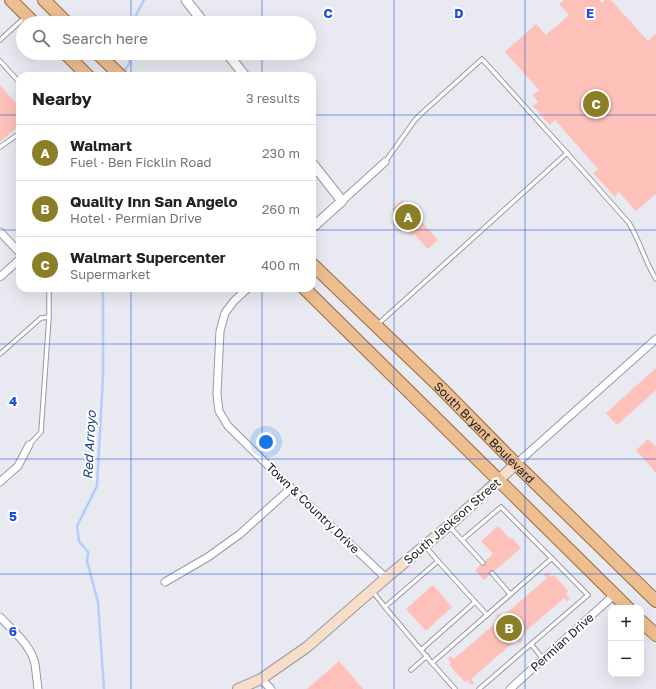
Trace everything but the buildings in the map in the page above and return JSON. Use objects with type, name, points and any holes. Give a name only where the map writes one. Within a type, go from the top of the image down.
[{"type":"main road","points":[[11,0],[27,16]]},
{"type":"main road","points":[[44,0],[60,16]]},
{"type":"main road","points":[[72,60],[84,72]]},
{"type":"main road","points":[[104,60],[117,72]]},
{"type":"main road","name":"South Bryant Boulevard","points":[[316,268],[441,388],[516,464],[656,601]]},
{"type":"main road","name":"South Bryant Boulevard","points":[[308,292],[625,605]]},
{"type":"main road","name":"South Jackson Street","points":[[238,689],[261,679],[307,647],[449,525],[516,464]]},
{"type":"main road","points":[[644,624],[656,635]]},
{"type":"street","points":[[186,0],[199,16]]},
{"type":"street","points":[[232,60],[242,72]]},
{"type":"street","points":[[316,224],[385,162]]},
{"type":"street","points":[[316,167],[342,201]]},
{"type":"street","points":[[0,232],[16,249]]},
{"type":"street","points":[[0,277],[16,263]]},
{"type":"street","name":"Town & Country Drive","points":[[244,292],[234,301],[225,313],[220,331],[217,394],[219,411],[228,426],[386,578]]},
{"type":"street","name":"South Jackson Street","points":[[516,464],[656,341]]},
{"type":"street","points":[[0,482],[18,466],[29,445]]},
{"type":"street","points":[[165,582],[208,557],[240,534],[291,488]]},
{"type":"street","name":"Permian Drive","points":[[510,689],[614,595]]},
{"type":"street","points":[[0,617],[19,636],[29,649],[34,663],[38,689]]},
{"type":"street","points":[[261,679],[271,689]]},
{"type":"lane","points":[[1,37],[16,28]]},
{"type":"lane","points":[[385,162],[422,113],[482,59],[629,223],[656,279]]},
{"type":"lane","points":[[0,61],[16,79]]},
{"type":"lane","points":[[0,147],[16,136]]},
{"type":"lane","points":[[377,326],[567,153]]},
{"type":"lane","points":[[29,445],[41,432],[49,317],[49,292]]},
{"type":"lane","points":[[0,354],[41,318],[49,317]]},
{"type":"lane","points":[[462,540],[501,507],[588,595],[479,689]]},
{"type":"lane","points":[[449,525],[483,563]]},
{"type":"lane","points":[[425,545],[486,615]]},
{"type":"lane","points":[[432,663],[552,558]]},
{"type":"lane","points":[[385,607],[438,561]]},
{"type":"lane","points":[[492,573],[510,594]]},
{"type":"lane","points":[[371,591],[455,689]]},
{"type":"lane","points":[[422,649],[475,602]]},
{"type":"lane","points":[[531,644],[544,659]]},
{"type":"lane","points":[[411,670],[427,656]]},
{"type":"waterway","name":"Red Arroyo","points":[[136,16],[144,0]]},
{"type":"waterway","name":"Red Arroyo","points":[[124,72],[130,60]]},
{"type":"waterway","name":"Red Arroyo","points":[[103,292],[103,377],[97,486],[77,526],[79,541],[88,552],[87,561],[98,602],[104,689]]},
{"type":"place","name":"Walmart Supercenter","points":[[596,104]]},
{"type":"place","name":"Walmart","points":[[408,217]]},
{"type":"place","name":"Quality Inn San Angelo","points":[[509,628]]}]
